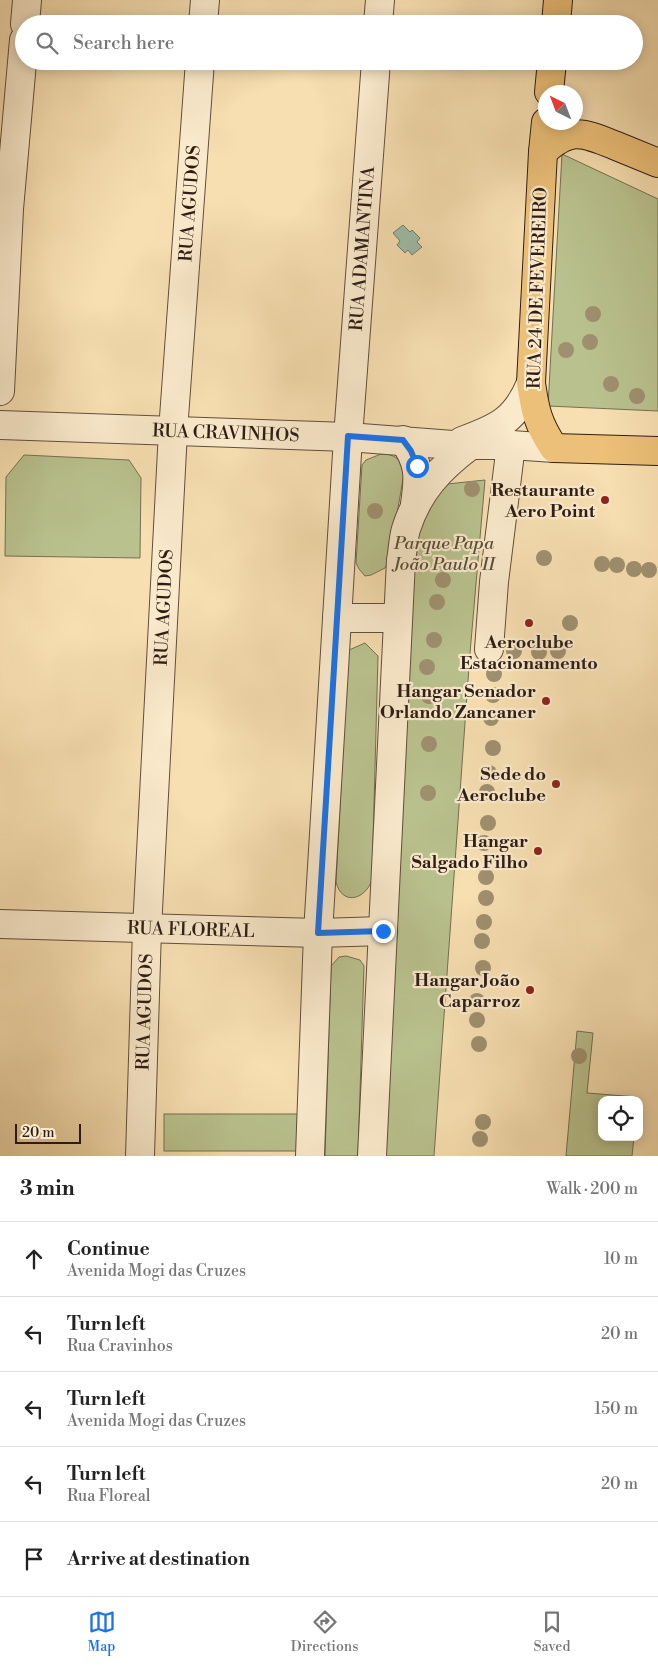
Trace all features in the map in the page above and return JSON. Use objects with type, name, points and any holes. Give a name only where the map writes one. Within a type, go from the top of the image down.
[{"type":"main road","points":[[557,15],[558,0]]},
{"type":"main road","points":[[583,129],[658,163]]},
{"type":"main road","name":"RUA 24 DE FEVEREIRO","points":[[545,130],[531,383],[538,420],[554,448]]},
{"type":"main road","points":[[543,152],[563,137],[576,134],[579,130]]},
{"type":"main road","points":[[554,448],[658,451]]},
{"type":"street","points":[[26,15],[27,0]]},
{"type":"street","points":[[204,15],[205,0]]},
{"type":"street","points":[[379,15],[380,0]]},
{"type":"street","points":[[0,391],[4,204],[20,70]]},
{"type":"street","name":"RUA AGUDOS","points":[[140,1156],[147,929],[173,431],[199,70]]},
{"type":"street","name":"RUA ADAMANTINA","points":[[310,1156],[318,933],[348,436],[375,70]]},
{"type":"street","name":"RUA CRAVINHOS","points":[[462,445],[502,423],[514,414],[524,400],[531,383]]},
{"type":"street","name":"RUA CRAVINHOS","points":[[0,425],[348,436],[462,445],[512,445],[554,448]]},
{"type":"street","points":[[403,440],[411,451],[417,466],[418,482],[414,511]]},
{"type":"street","points":[[372,1156],[401,560],[406,530],[428,484],[462,445]]},
{"type":"street","points":[[489,649],[494,582],[512,445]]},
{"type":"street","points":[[337,618],[398,618]]},
{"type":"street","name":"RUA FLOREAL","points":[[0,924],[318,933],[383,931]]},
{"type":"green space","points":[[562,154],[658,199],[658,411],[548,406]]},
{"type":"green space","points":[[381,454],[395,457],[405,468],[389,559],[385,568],[365,576],[356,563],[362,465],[366,460]]},
{"type":"green space","points":[[24,455],[129,460],[141,478],[140,558],[5,556],[6,477]]},
{"type":"green space","name":"Parque Papa João Paulo II","points":[[485,480],[470,653],[434,1156],[385,1156],[410,546],[438,485]]},
{"type":"green space","points":[[365,643],[378,656],[372,880],[364,892],[354,898],[343,895],[336,882],[348,655],[349,650]]},
{"type":"green space","points":[[346,956],[360,960],[364,966],[358,1156],[325,1156],[331,966],[339,957]]},
{"type":"green space","points":[[577,1031],[593,1033],[587,1093],[624,1096],[598,1096],[598,1141],[634,1141],[632,1156],[566,1156]]},
{"type":"green space","points":[[164,1114],[300,1114],[300,1151],[164,1151]]},
{"type":"shaded area","points":[[403,225],[420,238],[417,242],[422,247],[412,255],[408,250],[405,253],[397,245],[400,241],[393,233]]},
{"type":"place","name":"Restaurante Aero Point","points":[[605,500]]},
{"type":"place","name":"Aeroclube Estacionamento","points":[[529,623]]},
{"type":"place","name":"Hangar Senador Orlando Zancaner","points":[[546,701]]},
{"type":"place","name":"Sede do Aeroclube","points":[[556,784]]},
{"type":"place","name":"Hangar Salgado Filho","points":[[538,851]]},
{"type":"place","name":"Hangar João Caparroz","points":[[530,990]]},
{"type":"route","points":[[383,931],[318,933],[348,436],[403,440],[411,451],[417,466]]}]
